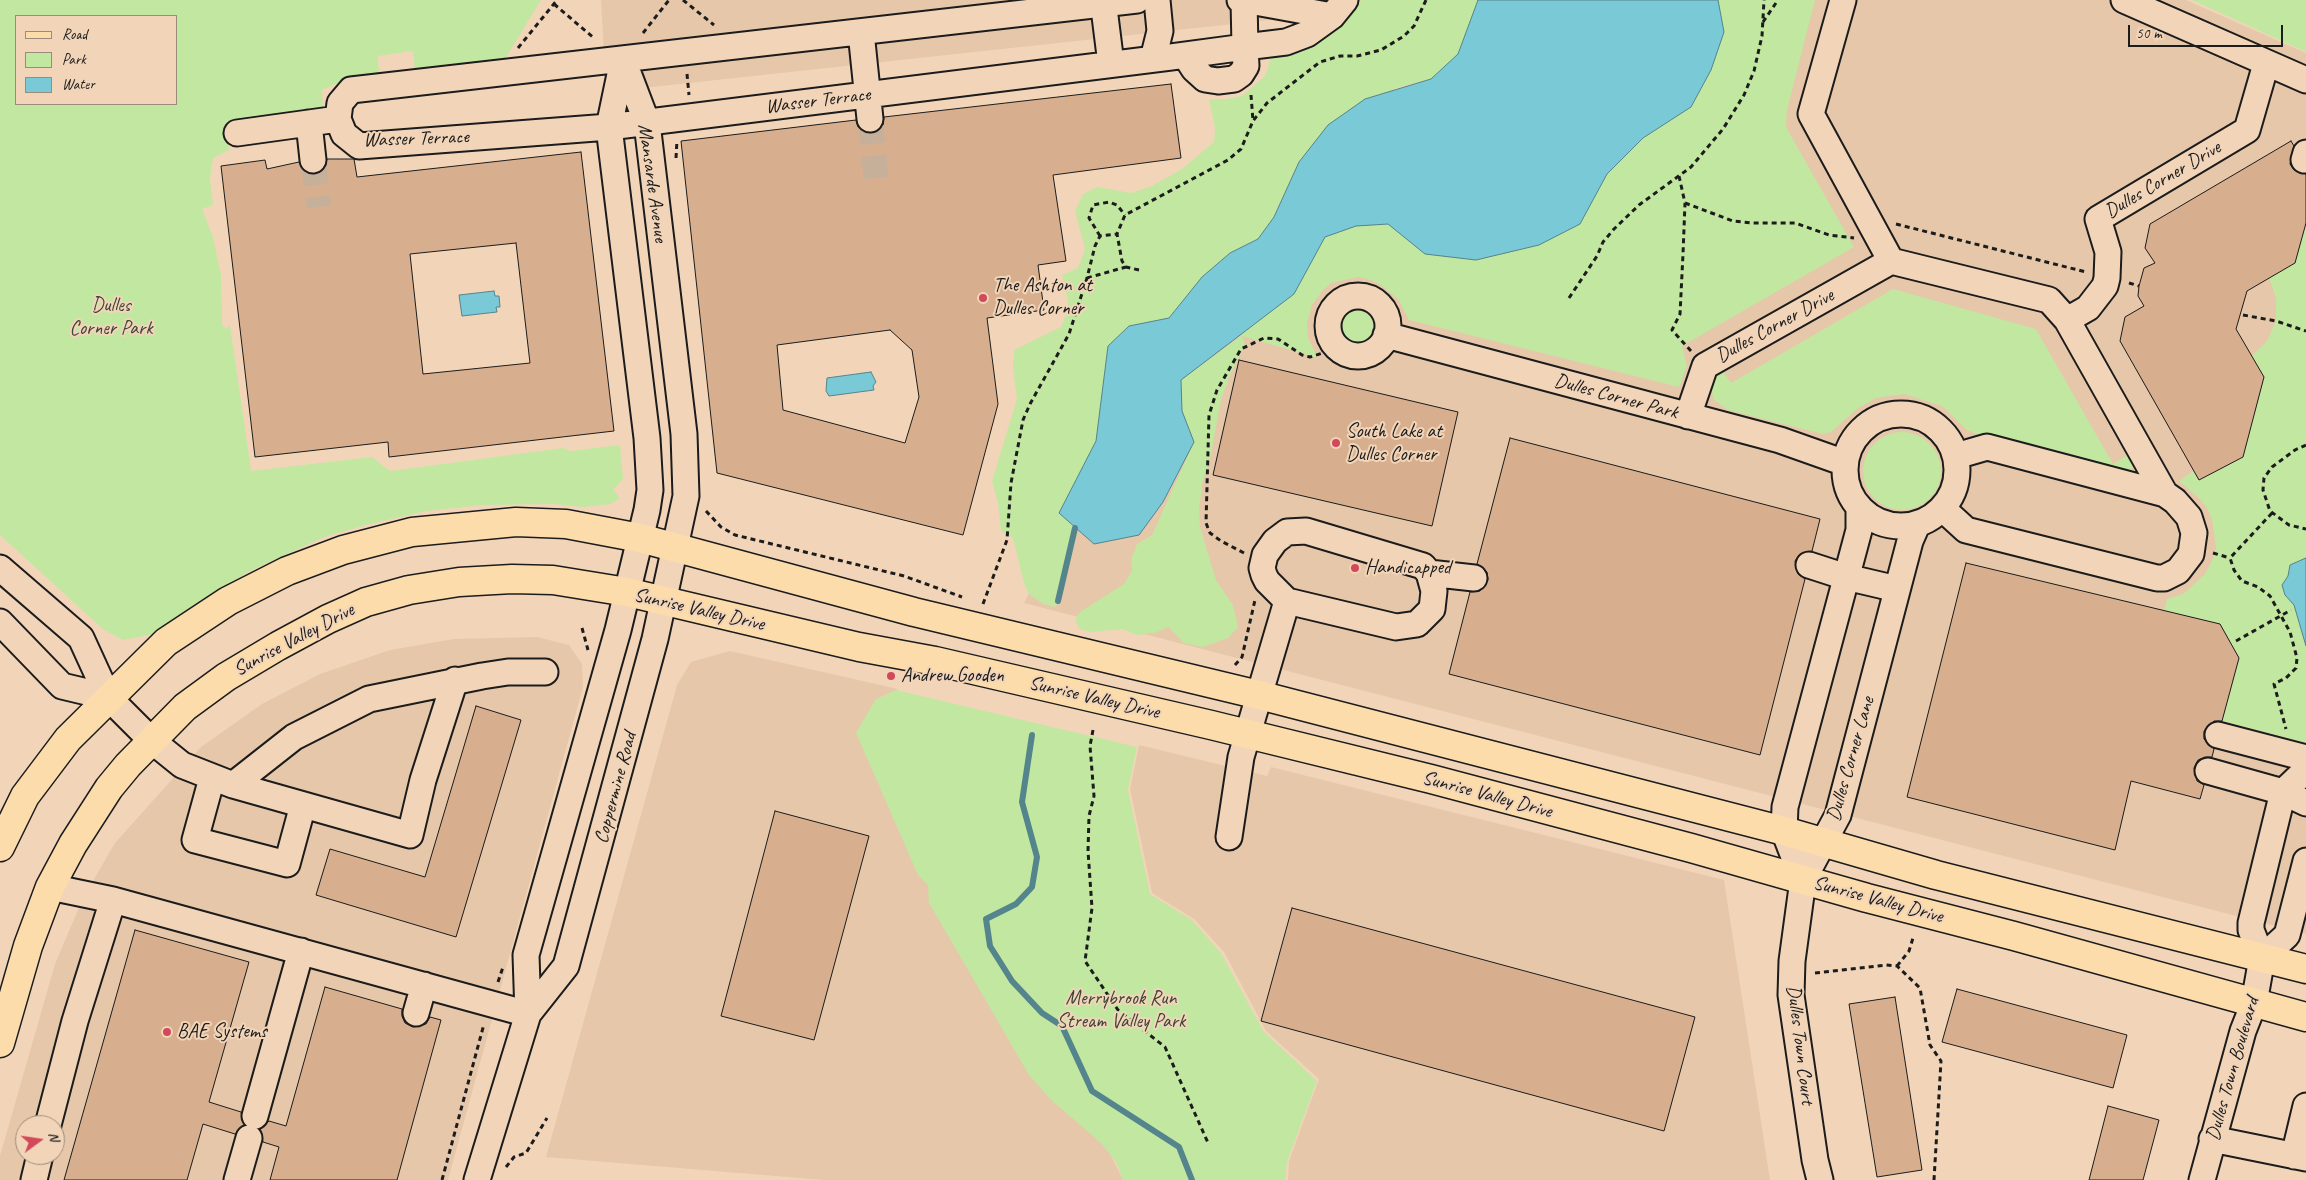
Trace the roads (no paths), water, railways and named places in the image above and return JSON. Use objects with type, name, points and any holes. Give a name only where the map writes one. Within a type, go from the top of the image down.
[{"type":"main road","name":"Sunrise Valley Drive","points":[[0,847],[25,796],[68,739],[108,697],[166,642],[228,601],[287,571],[343,550],[412,532],[516,522],[566,524],[640,538],[923,614],[1260,695],[2306,969]]},
{"type":"main road","name":"Sunrise Valley Drive","points":[[0,1043],[28,946],[50,887],[89,817],[128,765],[185,707],[226,677],[278,646],[366,602],[418,588],[459,582],[512,579],[553,580],[627,592],[1248,734],[1431,779],[1691,848],[2306,1017]]},
{"type":"street","name":"Wasser Terrace","points":[[1137,0],[1104,2],[686,53],[352,90],[340,103],[338,119],[344,134],[359,146],[609,127],[691,117],[869,107],[1111,64],[1286,42],[1307,34],[1339,8]]},
{"type":"street","points":[[1153,59],[1160,31],[1157,0]]},
{"type":"street","points":[[1240,0],[1339,8]]},
{"type":"street","points":[[1244,0],[1245,47]]},
{"type":"street","points":[[1844,0],[1811,114],[1891,261],[2049,300],[2067,320],[2166,494]]},
{"type":"street","points":[[2124,0],[2306,80]]},
{"type":"street","points":[[1104,2],[1111,64]]},
{"type":"street","points":[[861,32],[869,107]]},
{"type":"street","name":"Mansarde Avenue","points":[[623,60],[647,123],[684,434],[686,496],[676,549]]},
{"type":"street","name":"Mansarde Avenue","points":[[623,60],[609,127],[647,438],[650,490],[640,538]]},
{"type":"street","name":"Dulles Corner Drive","points":[[2067,320],[2088,308],[2105,286],[2108,252],[2098,219],[2247,130],[2266,64]]},
{"type":"street","points":[[237,133],[338,119]]},
{"type":"street","points":[[309,122],[313,160]]},
{"type":"street","name":"Dulles Corner Drive","points":[[1688,416],[1705,366],[1891,261]]},
{"type":"street","name":"Dulles Corner Park","points":[[1386,335],[1780,440],[1845,464]]},
{"type":"street","points":[[1897,414],[1916,416],[1934,424],[1948,438],[1956,456],[1958,475],[1953,493],[1943,509],[1931,519],[1917,525],[1885,525],[1859,508],[1850,495],[1845,480],[1845,464],[1850,445],[1862,429],[1878,418],[1897,414]]},
{"type":"street","points":[[1943,509],[1966,530],[2158,578],[2164,578],[2178,571],[2191,554],[2194,533],[2189,517],[2176,501],[2166,494],[1987,447],[1956,456]]},
{"type":"street","points":[[1803,880],[1784,831],[1785,807],[1859,530],[1859,508]]},
{"type":"street","name":"Dulles Corner Lane","points":[[1803,880],[1838,815],[1910,541],[1917,525]]},
{"type":"street","points":[[1287,532],[1316,533],[1418,564],[1431,582],[1432,608],[1416,624],[1396,627],[1287,601],[1267,582],[1262,568],[1265,555],[1275,541],[1287,532]]},
{"type":"street","name":"Coppermine Road","points":[[477,1180],[528,1014],[526,955],[627,592],[640,538]]},
{"type":"street","name":"Coppermine Road","points":[[528,1014],[566,966],[596,863],[676,549]]},
{"type":"street","points":[[1809,565],[1846,577],[1897,589]]},
{"type":"street","points":[[0,568],[81,638],[108,697],[151,740],[182,765],[222,781],[410,835],[429,762],[455,680]]},
{"type":"street","points":[[1431,582],[1472,586]]},
{"type":"street","points":[[1229,837],[1241,757],[1287,601]]},
{"type":"street","points":[[0,622],[62,686],[108,697]]},
{"type":"street","points":[[303,805],[287,864],[195,840],[222,781],[294,737],[369,700],[455,680],[508,672],[545,672]]},
{"type":"street","points":[[2218,735],[2306,758]]},
{"type":"street","points":[[2306,770],[2283,792],[2252,923],[2251,930],[2262,958],[2287,935],[2306,861]]},
{"type":"street","points":[[2208,771],[2283,792],[2306,802]]},
{"type":"street","name":"Dulles Town Court","points":[[1803,880],[1791,996],[1815,1160],[1820,1180]]},
{"type":"street","points":[[50,887],[113,900],[528,1014]]},
{"type":"street","points":[[51,1115],[75,1020],[113,900]]},
{"type":"street","points":[[237,1180],[301,951]]},
{"type":"street","name":"Dulles Town Boulevard","points":[[2202,1180],[2243,1031],[2254,1003],[2262,958]]},
{"type":"street","points":[[416,1013],[424,985]]},
{"type":"street","points":[[2212,1139],[2300,1157],[2306,1106]]},
{"type":"street","points":[[34,1180],[38,1165]]},
{"type":"water","points":[[1478,0],[1718,0],[1724,32],[1711,70],[1691,107],[1643,138],[1607,174],[1580,224],[1539,245],[1476,260],[1425,254],[1388,224],[1356,226],[1325,237],[1294,294],[1181,380],[1182,411],[1194,442],[1163,502],[1139,535],[1094,544],[1059,513],[1096,441],[1108,346],[1129,326],[1169,318],[1202,277],[1230,253],[1258,239],[1274,217],[1299,162],[1328,125],[1365,99],[1431,79],[1458,54]]},
{"type":"water","points":[[494,291],[495,296],[499,296],[500,307],[496,307],[497,312],[462,316],[459,295]]},
{"type":"water","points":[[871,372],[876,382],[873,386],[874,390],[829,396],[826,391],[827,378]]},
{"type":"water","points":[[2306,558],[2306,646],[2294,605],[2285,595],[2282,585],[2288,576],[2290,565]]},
{"type":"waterway","points":[[1058,601],[1075,528]]},
{"type":"waterway","points":[[1032,735],[1022,802],[1037,857],[1032,887],[1016,904],[986,919],[990,946],[1012,981],[1042,1013],[1062,1026],[1092,1091],[1179,1147],[1192,1180]]},
{"type":"tunnel","points":[[870,119],[876,178]]},
{"type":"tunnel","points":[[313,160],[319,207]]},
{"type":"place","name":"The Ashton at Dulles Corner","points":[[983,298]]},
{"type":"place","name":"South Lake at Dulles Corner","points":[[1336,443]]},
{"type":"place","name":"Handicapped","points":[[1355,568]]},
{"type":"place","name":"Andrew Gooden","points":[[891,676]]},
{"type":"place","name":"BAE Systems","points":[[167,1032]]},
{"type":"park label","name":"Merrybrook Run Stream Valley Park","points":[[1121,1010]]}]
